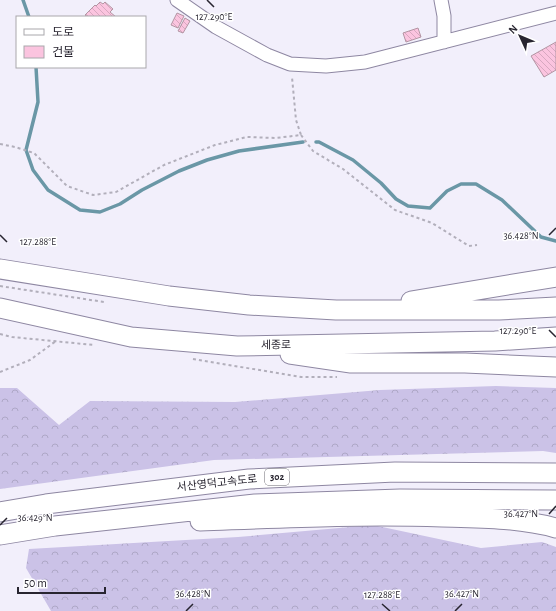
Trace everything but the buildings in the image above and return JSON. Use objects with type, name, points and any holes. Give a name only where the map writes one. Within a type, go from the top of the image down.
[{"type":"highway","points":[[0,269],[177,297],[249,306],[336,310],[499,310],[556,307]]},
{"type":"highway","points":[[336,310],[414,300],[556,276]]},
{"type":"highway","name":"세종로","points":[[0,308],[131,337],[237,346],[496,341],[556,337]]},
{"type":"highway","points":[[237,346],[351,363],[465,363],[556,367]]},
{"type":"highway","name":"서산영덕고속도로","points":[[0,512],[46,504],[249,479],[395,472],[555,473]]},
{"type":"highway","points":[[0,535],[55,526],[255,504],[400,499],[556,500]]},
{"type":"highway","points":[[55,526],[404,516],[534,522],[556,528]]},
{"type":"street","points":[[177,0],[222,30],[267,55],[290,64],[326,66],[365,62],[556,13]]},
{"type":"street","points":[[441,0],[444,16],[444,42]]},
{"type":"street","points":[[444,16],[451,0]]},
{"type":"path","points":[[290,64],[296,120],[301,135],[313,151],[343,169],[396,210],[432,223],[469,246],[477,246]]},
{"type":"path","points":[[0,144],[34,153],[67,186],[92,195],[116,192],[164,165],[215,144],[247,137],[276,138],[301,135]]},
{"type":"path","points":[[0,372],[30,360],[56,341]]},
{"type":"green space","points":[[496,386],[556,388],[556,453],[543,451],[214,460],[0,489],[0,388],[17,388],[59,425],[90,401],[235,402],[380,390]]},
{"type":"green space","points":[[373,525],[481,548],[542,542],[556,547],[556,611],[51,611],[26,568],[29,549],[238,537]]},
{"type":"waterway","points":[[23,0],[29,16]]},
{"type":"waterway","points":[[36,68],[38,102],[26,150],[33,170],[48,190],[80,210],[100,212],[120,204],[142,190],[179,171],[207,160],[239,151],[303,142]]},
{"type":"waterway","points":[[316,142],[319,142],[353,160],[381,183],[396,199],[408,206],[430,208],[447,191],[461,184],[476,184],[502,200],[541,237],[556,241]]}]
